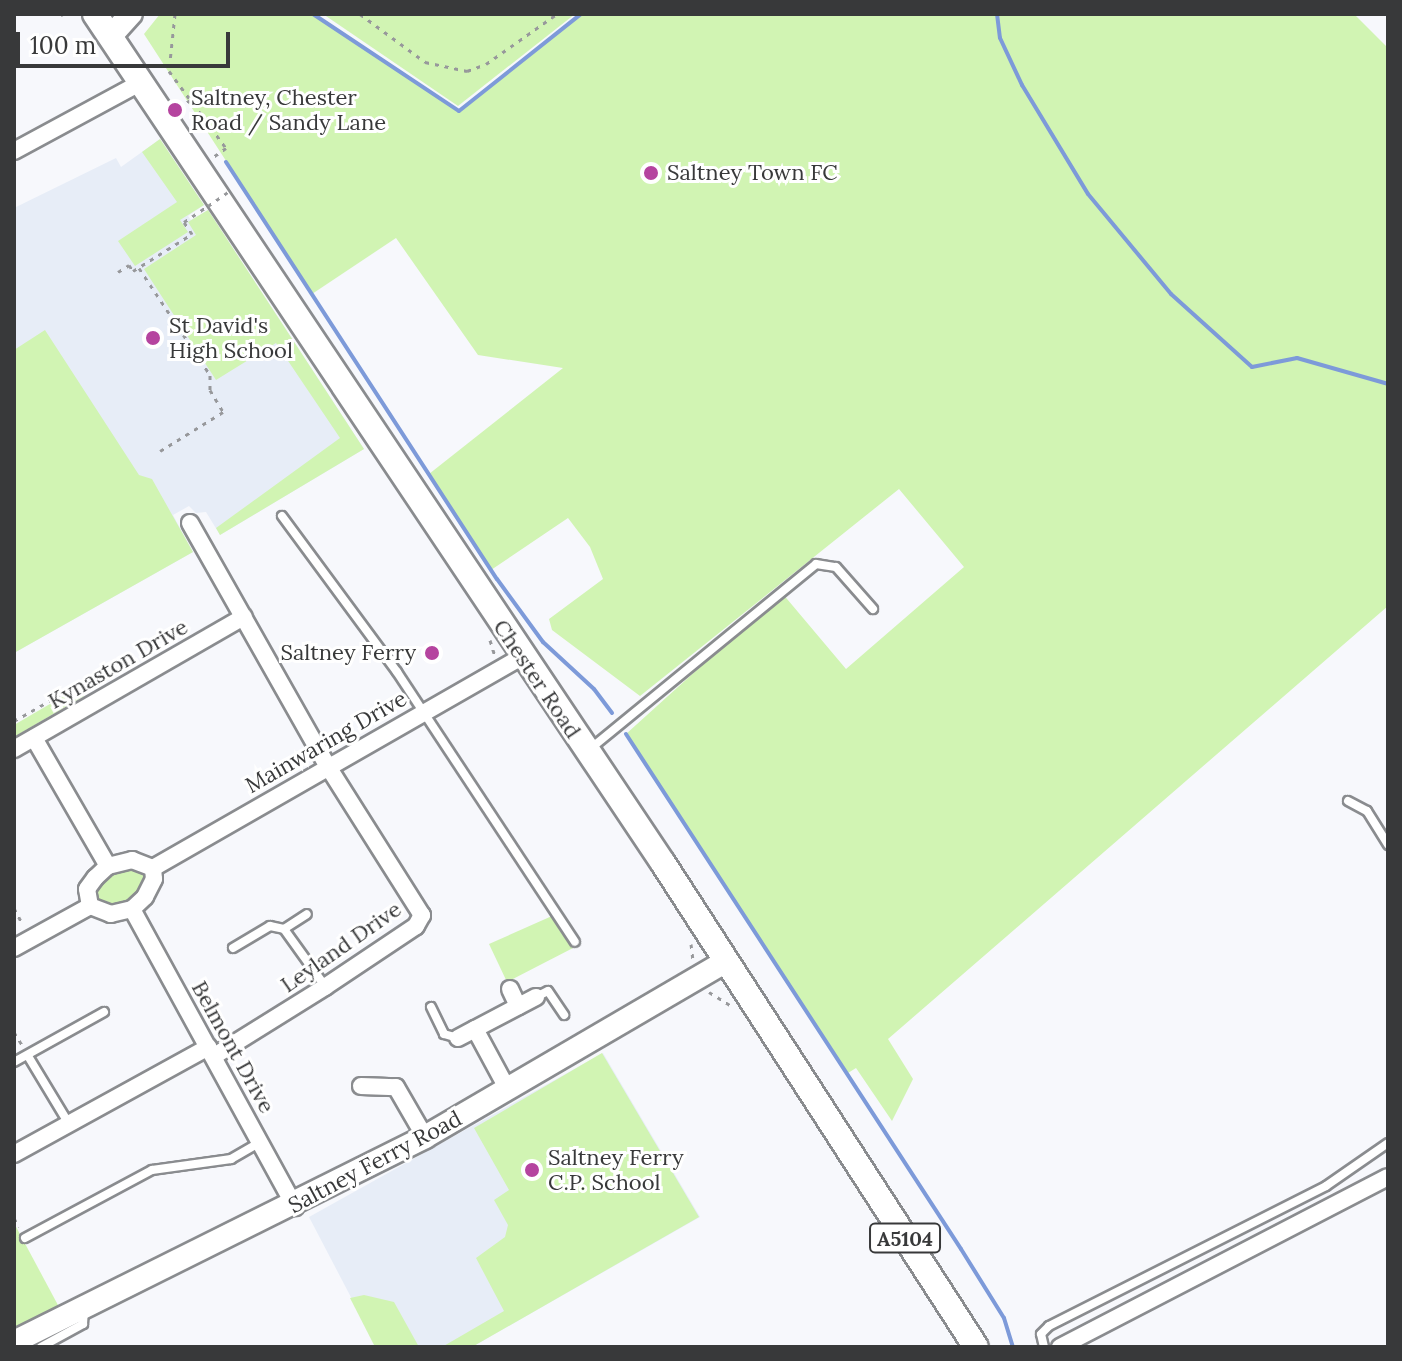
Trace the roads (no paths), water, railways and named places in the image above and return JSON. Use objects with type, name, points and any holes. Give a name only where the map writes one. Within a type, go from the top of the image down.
[{"type":"main road","name":"Chester Road","points":[[95,14],[587,752],[976,1347]]},
{"type":"main road","points":[[110,37],[131,14]]},
{"type":"main road","name":"Saltney Ferry Road","points":[[14,1342],[295,1207],[508,1090],[725,962]]},
{"type":"street","points":[[14,151],[140,83]]},
{"type":"street","points":[[190,523],[327,765]]},
{"type":"street","name":"Kynaston Drive","points":[[14,749],[244,617]]},
{"type":"street","name":"Mainwaring Drive","points":[[153,868],[327,765],[522,657]]},
{"type":"street","points":[[34,738],[108,866]]},
{"type":"street","name":"Leyland Drive","points":[[14,1154],[212,1051],[325,987],[416,926],[422,915],[327,765]]},
{"type":"street","points":[[14,948],[90,906],[111,914],[132,909],[150,887],[153,868],[139,860],[108,866],[87,889],[90,906]]},
{"type":"street","name":"Belmont Drive","points":[[132,909],[295,1207]]},
{"type":"street","points":[[510,989],[518,1006]]},
{"type":"street","points":[[458,1038],[536,997]]},
{"type":"street","points":[[475,1029],[508,1090]]},
{"type":"street","points":[[361,1086],[396,1087],[425,1137]]},
{"type":"street","points":[[1060,1347],[1388,1177]]},
{"type":"lane","points":[[282,516],[424,712],[575,942]]},
{"type":"lane","points":[[587,752],[816,564],[836,567],[873,609]]},
{"type":"lane","points":[[1348,801],[1367,811],[1388,845]]},
{"type":"lane","points":[[284,929],[307,914]]},
{"type":"lane","points":[[233,948],[270,926],[284,929],[325,987]]},
{"type":"lane","points":[[536,997],[548,991],[564,1015]]},
{"type":"lane","points":[[431,1007],[444,1034],[458,1038]]},
{"type":"lane","points":[[14,1062],[104,1012]]},
{"type":"lane","points":[[28,1056],[69,1125]]},
{"type":"lane","points":[[25,1238],[152,1170],[231,1159],[260,1142]]},
{"type":"lane","points":[[1044,1347],[1041,1334],[1049,1326],[1326,1186],[1388,1143]]},
{"type":"lane","points":[[41,1347],[83,1324],[84,1306]]},
{"type":"waterway","points":[[313,14],[459,111],[581,14]]},
{"type":"waterway","points":[[997,14],[1000,38],[1022,85],[1088,194],[1171,294],[1252,367],[1297,358],[1388,384]]},
{"type":"waterway","points":[[226,162],[497,579],[543,642],[594,689],[612,713]]},
{"type":"waterway","points":[[626,734],[961,1249],[1004,1318],[1013,1347]]},
{"type":"place","name":"Saltney, Chester Road / Sandy Lane","points":[[175,110]]},
{"type":"place","name":"Saltney Town FC","points":[[651,173]]},
{"type":"place","name":"St David's High School","points":[[153,338]]},
{"type":"place","name":"Saltney Ferry","points":[[432,653]]},
{"type":"place","name":"Saltney Ferry C.P. School","points":[[532,1170]]}]
